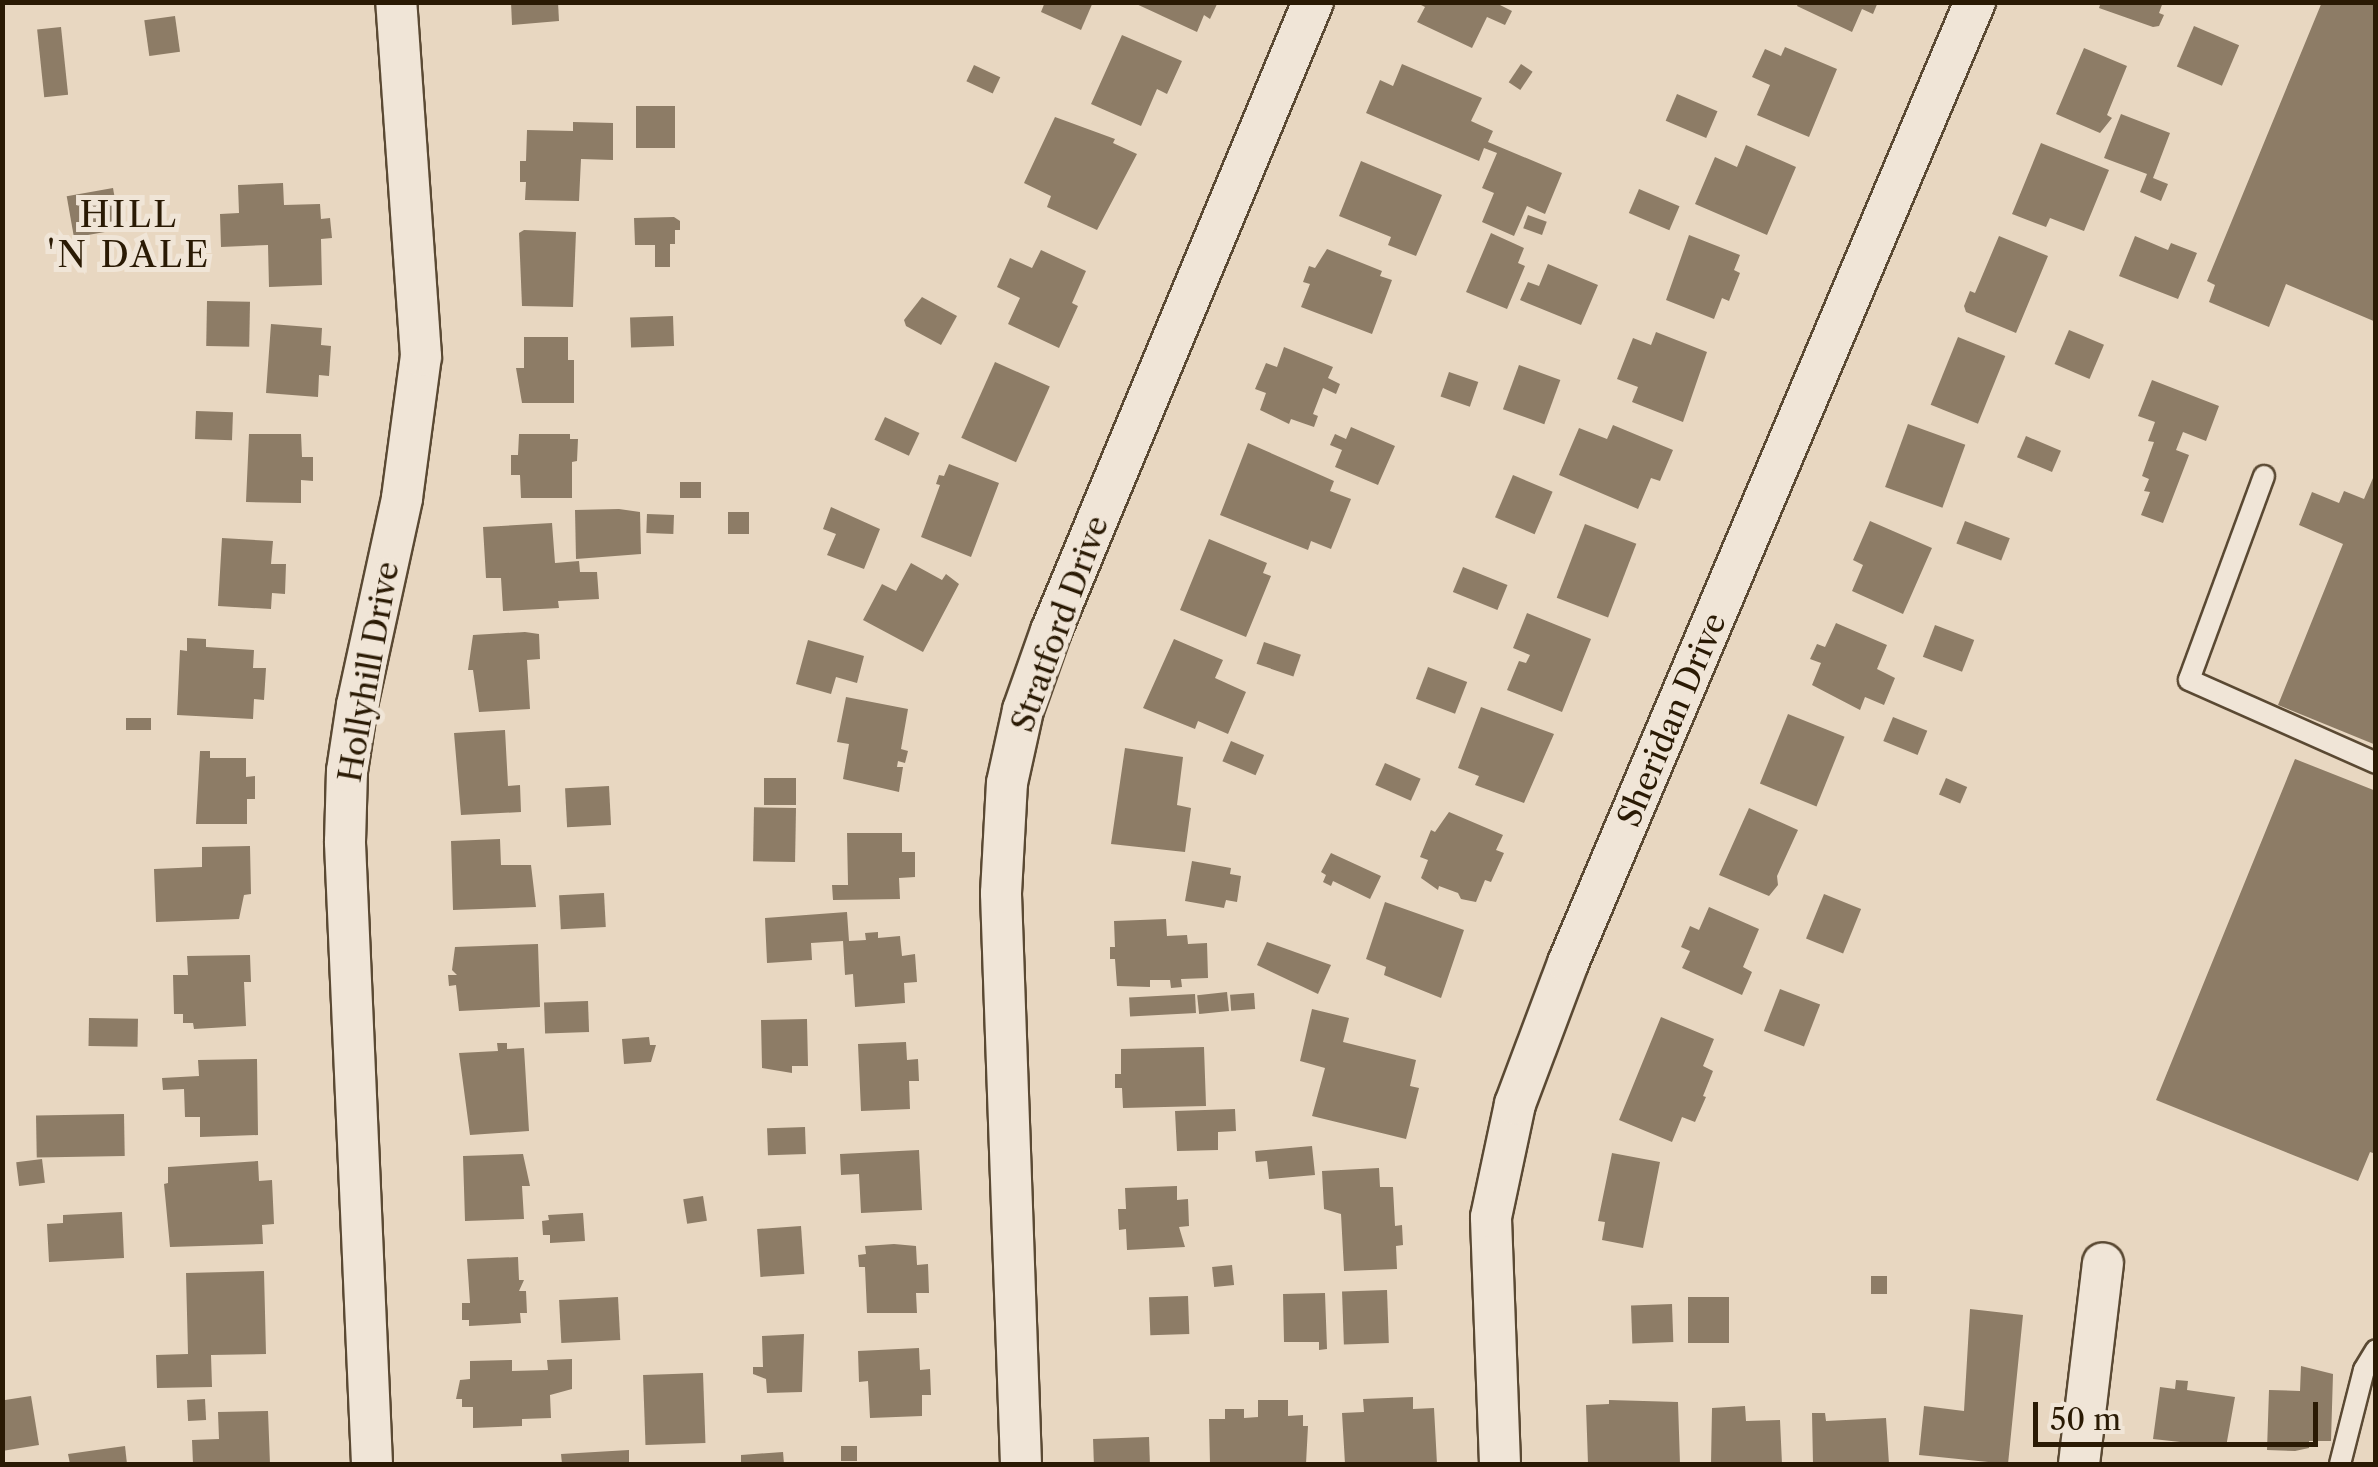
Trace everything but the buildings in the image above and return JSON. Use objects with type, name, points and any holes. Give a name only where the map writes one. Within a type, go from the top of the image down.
[{"type":"street","name":"Hollyhill Drive","points":[[372,1464],[345,842],[347,771],[356,705],[402,498],[421,356],[396,2]]},
{"type":"street","name":"Stratford Drive","points":[[1020,1464],[1001,893],[1007,783],[1023,710],[1051,631],[1313,2]]},
{"type":"street","name":"Sheridan Drive","points":[[1500,1464],[1491,1217],[1500,1156],[1515,1104],[1568,963],[1975,2]]},
{"type":"street","points":[[2079,1464],[2103,1263]]},
{"type":"lane","points":[[2264,476],[2188,680],[2376,763]]},
{"type":"lane","points":[[2340,1464],[2364,1370],[2376,1350]]},
{"type":"district","name":"HILL 'N DALE","points":[[129,235]]}]
